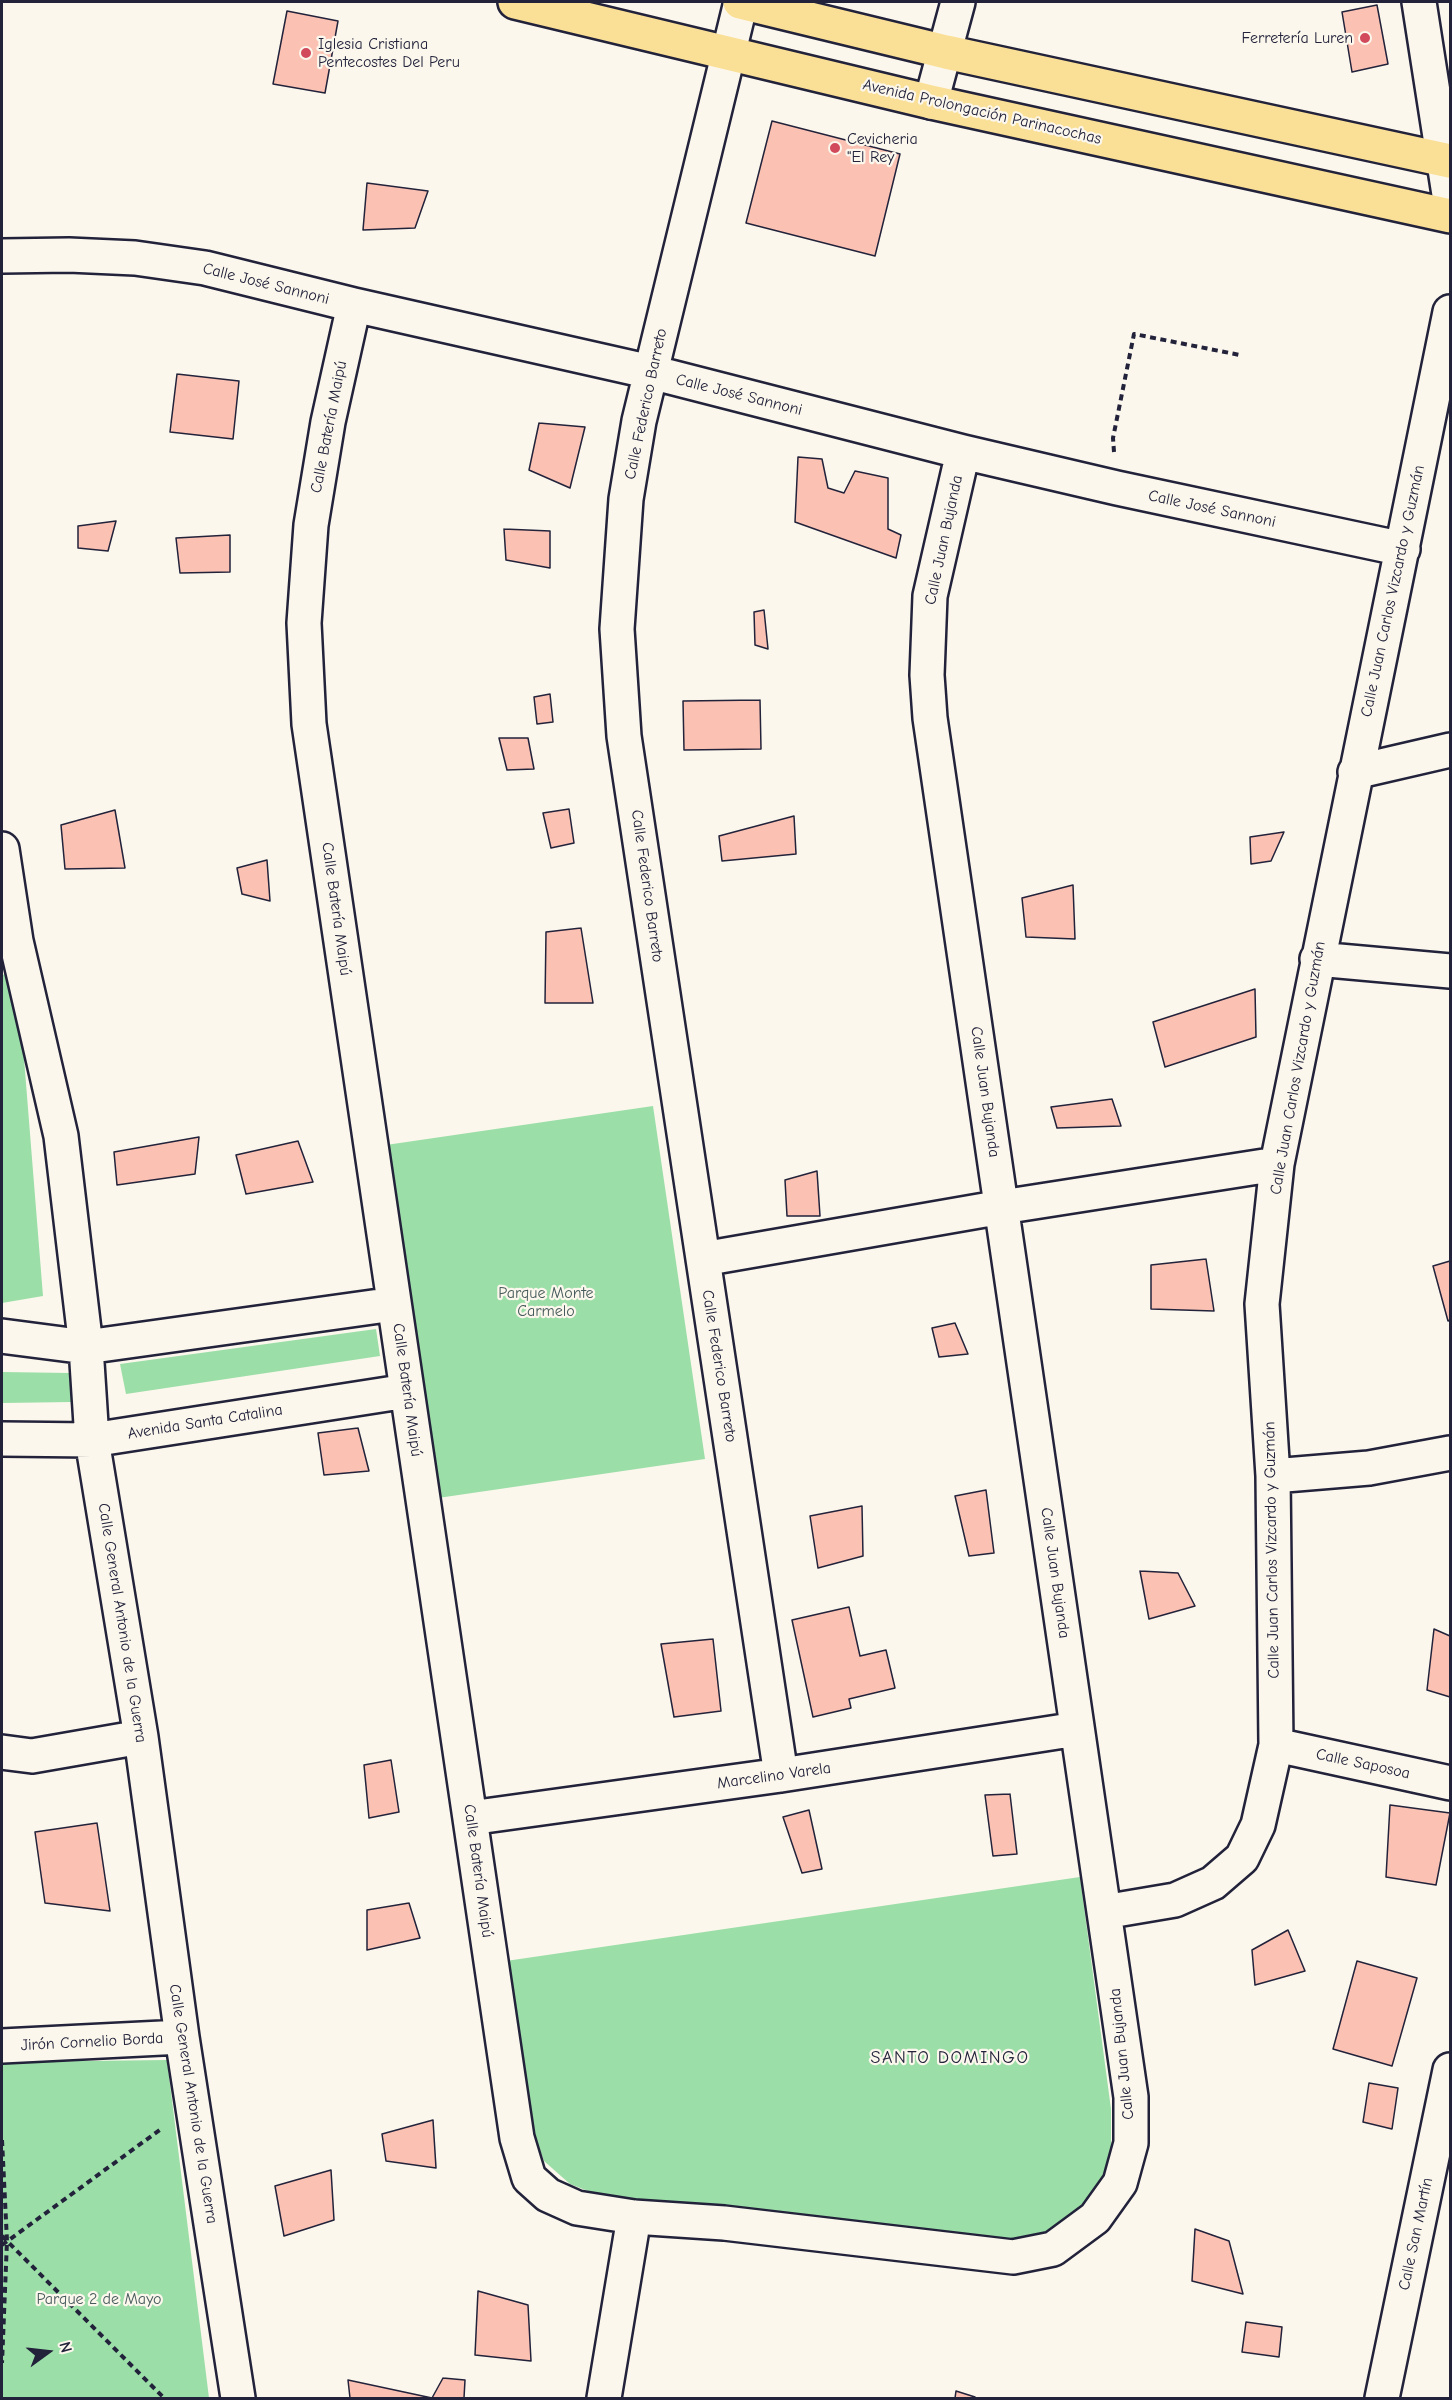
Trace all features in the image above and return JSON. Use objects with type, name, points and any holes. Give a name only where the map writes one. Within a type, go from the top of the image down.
[{"type":"main road","name":"Avenida Prolongación Parinacochas","points":[[515,2],[931,102],[1450,216]]},
{"type":"main road","points":[[740,2],[946,52],[1447,160]]},
{"type":"street","name":"Calle Federico Barreto","points":[[740,2],[639,421],[626,499],[617,629],[624,736],[781,1775]]},
{"type":"street","points":[[931,102],[946,52],[957,2]]},
{"type":"street","points":[[1419,2],[1447,160],[1450,201]]},
{"type":"street","name":"Calle José Sannoni","points":[[2,256],[69,255],[170,262],[205,268],[354,305],[651,372],[963,452],[1117,488],[1403,549]]},
{"type":"street","name":"Calle Batería Maipú","points":[[354,305],[328,422],[311,525],[305,634],[309,724],[517,2138],[530,2178],[548,2195],[578,2208],[634,2217]]},
{"type":"street","name":"Calle Juan Carlos Vizcardo y Guzmán","points":[[1104,1912],[1175,1900],[1213,1883],[1242,1858],[1258,1825],[1276,1745],[1273,1476],[1262,1304],[1277,1164],[1355,771],[1403,549],[1439,426],[1450,312]]},
{"type":"street","name":"Calle Juan Bujanda","points":[[634,2217],[724,2223],[1013,2257],[1053,2249],[1095,2218],[1120,2183],[1131,2143],[1131,2097],[930,718],[927,675],[930,596],[963,452]]},
{"type":"street","points":[[1355,771],[1450,750]]},
{"type":"street","name":"Calle General Antonio de la Guerra","points":[[2,849],[9,942],[62,1136],[87,1347],[92,1440],[141,1737],[192,2106],[238,2398]]},
{"type":"street","points":[[1317,959],[1450,971]]},
{"type":"street","points":[[703,1259],[1277,1164]]},
{"type":"street","points":[[2,1336],[87,1347],[394,1304]]},
{"type":"street","name":"Avenida Santa Catalina","points":[[2,1439],[92,1440],[407,1391]]},
{"type":"street","points":[[1273,1476],[1369,1468],[1450,1453]]},
{"type":"street","name":"Marcelino Varela","points":[[470,1818],[781,1775],[1077,1729]]},
{"type":"street","points":[[2,1752],[32,1756],[141,1737]]},
{"type":"street","name":"Calle Saposoa","points":[[1276,1745],[1450,1783]]},
{"type":"street","name":"Jirón Cornelio Borda","points":[[2,2046],[182,2037]]},
{"type":"street","name":"Calle San Martín","points":[[1382,2398],[1450,2070]]},
{"type":"street","points":[[604,2398],[634,2217]]},
{"type":"path","points":[[1117,488],[1113,438],[1134,334],[1240,355]]},
{"type":"path","points":[[2,2245],[192,2106]]},
{"type":"path","points":[[2,2140],[7,2241],[2,2363]]},
{"type":"path","points":[[2,2236],[164,2398]]},
{"type":"green space","points":[[17,971],[43,1296],[2,1303],[2,975]]},
{"type":"green space","name":"Parque Monte Carmelo","points":[[653,1106],[705,1459],[438,1498],[386,1145]]},
{"type":"green space","points":[[376,1329],[380,1356],[126,1394],[120,1364]]},
{"type":"green space","points":[[2,1372],[70,1373],[72,1402],[2,1403]]},
{"type":"green space","points":[[1080,1877],[1111,2109],[1111,2152],[1096,2194],[1068,2222],[1044,2234],[1010,2240],[601,2196],[570,2184],[544,2161],[533,2131],[506,1961]]},
{"type":"green space","name":"Parque 2 de Mayo","points":[[167,2060],[209,2398],[2,2398],[2,2062]]},
{"type":"building","name":"Ferretería Luren","points":[[1377,5],[1388,64],[1352,72],[1342,12]]},
{"type":"building","name":"Iglesia Cristiana Pentecostes Del Peru","points":[[287,11],[338,21],[325,93],[273,84]]},
{"type":"building","points":[[772,121],[900,154],[875,256],[746,223]]},
{"type":"building","points":[[367,183],[428,191],[415,228],[363,230]]},
{"type":"building","points":[[177,374],[239,381],[233,439],[170,432]]},
{"type":"building","points":[[539,423],[585,427],[570,488],[529,470]]},
{"type":"building","points":[[798,457],[822,459],[828,488],[844,493],[855,471],[888,478],[888,529],[901,535],[896,558],[795,522]]},
{"type":"building","points":[[116,521],[108,551],[78,548],[78,526]]},
{"type":"building","points":[[504,529],[550,531],[550,568],[506,560]]},
{"type":"building","points":[[230,535],[230,572],[180,573],[176,538]]},
{"type":"building","points":[[764,610],[768,649],[755,645],[754,612]]},
{"type":"building","points":[[550,694],[553,722],[537,724],[534,697]]},
{"type":"building","points":[[760,700],[761,749],[684,750],[683,701]]},
{"type":"building","points":[[499,738],[528,738],[534,769],[507,770]]},
{"type":"building","points":[[569,809],[574,843],[551,848],[543,813]]},
{"type":"building","points":[[115,810],[125,868],[65,869],[61,825]]},
{"type":"building","points":[[794,816],[796,854],[722,861],[719,836]]},
{"type":"building","points":[[1284,832],[1271,861],[1251,864],[1250,837]]},
{"type":"building","points":[[267,860],[270,901],[242,894],[237,868]]},
{"type":"building","points":[[1073,885],[1075,939],[1026,937],[1022,898]]},
{"type":"building","points":[[581,928],[593,1003],[545,1003],[546,932]]},
{"type":"building","points":[[1255,989],[1256,1037],[1165,1067],[1153,1022]]},
{"type":"building","points":[[1112,1099],[1121,1126],[1057,1128],[1051,1107]]},
{"type":"building","points":[[199,1137],[195,1174],[117,1185],[114,1152]]},
{"type":"building","points":[[298,1141],[313,1182],[246,1194],[236,1155]]},
{"type":"building","points":[[817,1171],[820,1216],[787,1216],[785,1180]]},
{"type":"building","points":[[1206,1259],[1214,1311],[1151,1309],[1151,1265]]},
{"type":"building","points":[[1450,1261],[1450,1320],[1448,1321],[1433,1266]]},
{"type":"building","points":[[955,1323],[968,1354],[939,1357],[932,1328]]},
{"type":"building","points":[[358,1428],[369,1471],[324,1475],[318,1433]]},
{"type":"building","points":[[986,1490],[994,1553],[969,1556],[955,1496]]},
{"type":"building","points":[[862,1506],[863,1556],[818,1568],[810,1516]]},
{"type":"building","points":[[1140,1571],[1178,1573],[1195,1606],[1149,1619]]},
{"type":"building","points":[[849,1607],[860,1656],[886,1650],[895,1688],[849,1699],[851,1708],[813,1717],[792,1620]]},
{"type":"building","points":[[1434,1629],[1450,1636],[1450,1697],[1427,1690]]},
{"type":"building","points":[[713,1639],[721,1711],[674,1717],[661,1644]]},
{"type":"building","points":[[391,1760],[399,1812],[369,1818],[364,1765]]},
{"type":"building","points":[[1010,1794],[1017,1854],[993,1856],[985,1795]]},
{"type":"building","points":[[1390,1805],[1450,1813],[1436,1885],[1386,1877]]},
{"type":"building","points":[[809,1810],[822,1869],[802,1873],[783,1817]]},
{"type":"building","points":[[97,1823],[110,1911],[45,1903],[35,1832]]},
{"type":"building","points":[[409,1903],[420,1938],[367,1950],[367,1910]]},
{"type":"building","points":[[1288,1930],[1305,1971],[1255,1985],[1252,1950]]},
{"type":"building","points":[[1357,1961],[1417,1978],[1392,2066],[1333,2049]]},
{"type":"building","points":[[1369,2083],[1398,2088],[1392,2129],[1363,2122]]},
{"type":"building","points":[[433,2120],[436,2168],[386,2161],[382,2134]]},
{"type":"building","points":[[331,2170],[334,2220],[284,2236],[275,2186]]},
{"type":"building","points":[[1195,2229],[1229,2241],[1243,2294],[1192,2281]]},
{"type":"building","points":[[478,2291],[528,2305],[531,2361],[475,2355]]},
{"type":"building","points":[[1246,2322],[1282,2327],[1279,2357],[1242,2352]]},
{"type":"building","points":[[443,2378],[465,2380],[464,2398],[432,2398]]},
{"type":"building","points":[[348,2380],[432,2398],[350,2398]]},
{"type":"building","points":[[956,2391],[975,2397],[975,2398],[955,2398]]},
{"type":"place","name":"Ferretería Luren","points":[[1365,38]]},
{"type":"place","name":"Iglesia Cristiana Pentecostes Del Peru","points":[[306,53]]},
{"type":"place","name":"Cevicheria \"El Rey","points":[[835,148]]},
{"type":"district","name":"SANTO DOMINGO","points":[[950,2058]]}]
